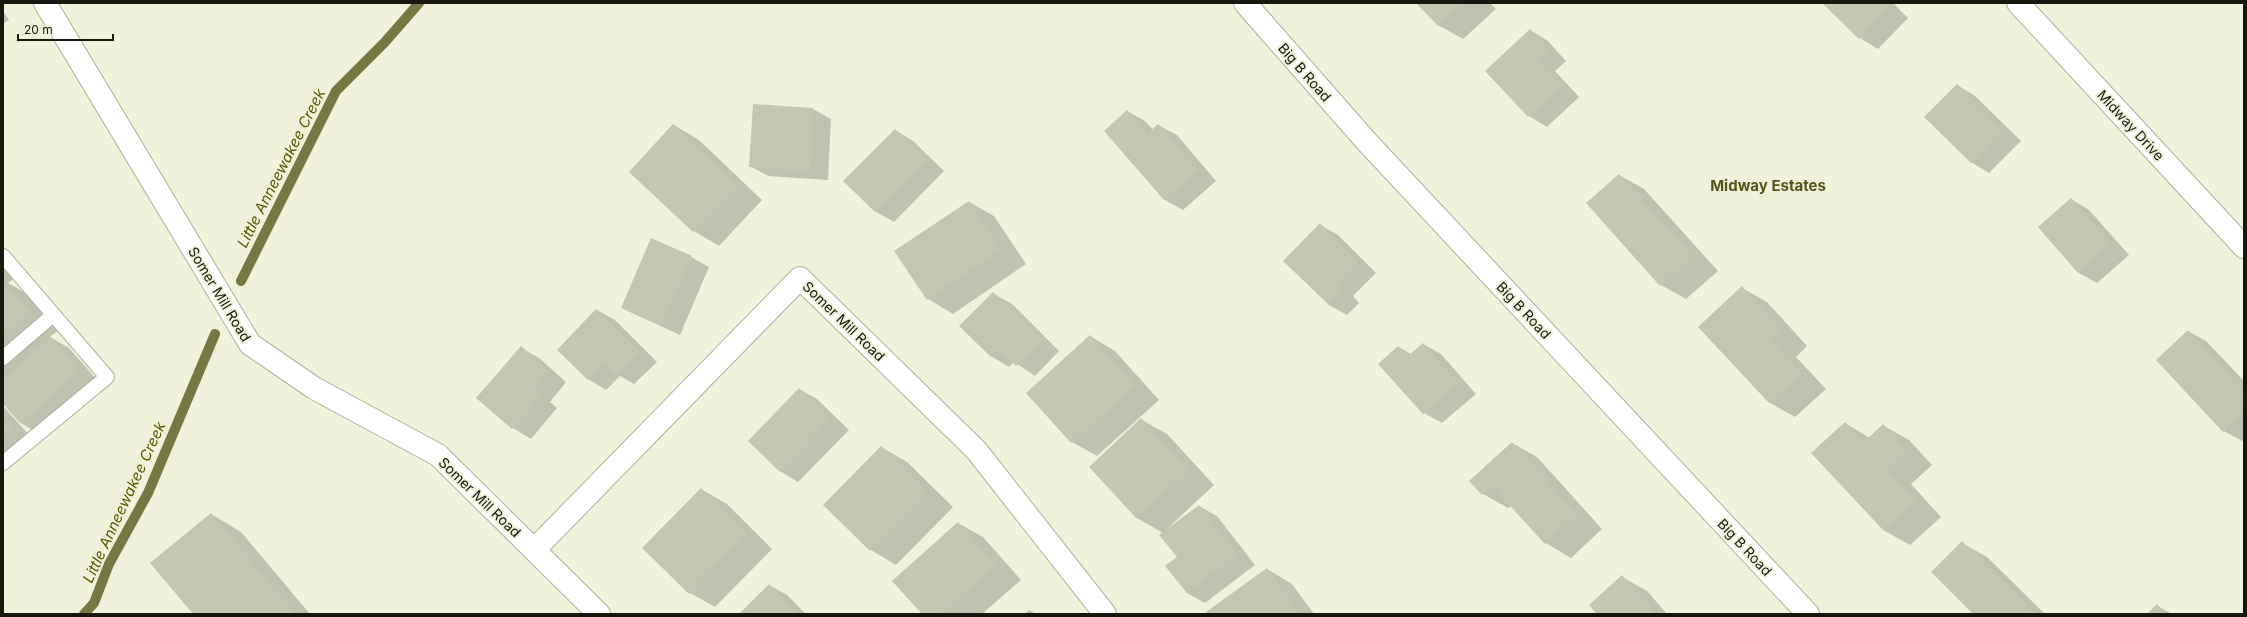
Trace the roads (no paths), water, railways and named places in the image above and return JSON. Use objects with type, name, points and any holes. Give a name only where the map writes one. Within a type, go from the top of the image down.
[{"type":"street","name":"Somer Mill Road","points":[[45,3],[250,344],[314,388],[438,455],[599,614]]},
{"type":"street","name":"Big B Road","points":[[1245,3],[1373,148],[1808,614]]},
{"type":"street","name":"Midway Drive","points":[[2018,3],[2244,247]]},
{"type":"street","name":"Somer Mill Road","points":[[534,550],[800,278],[976,450],[1105,614]]},
{"type":"lane","points":[[3,463],[106,377],[4,258]]},
{"type":"lane","points":[[3,358],[53,315]]},
{"type":"waterway","name":"Little Anneewakee Creek","points":[[241,281],[336,91],[385,42],[419,3]]},
{"type":"waterway","name":"Little Anneewakee Creek","points":[[84,614],[94,603],[109,564],[148,493],[215,334]]},
{"type":"district","name":"Midway Estates","points":[[1768,185]]}]
